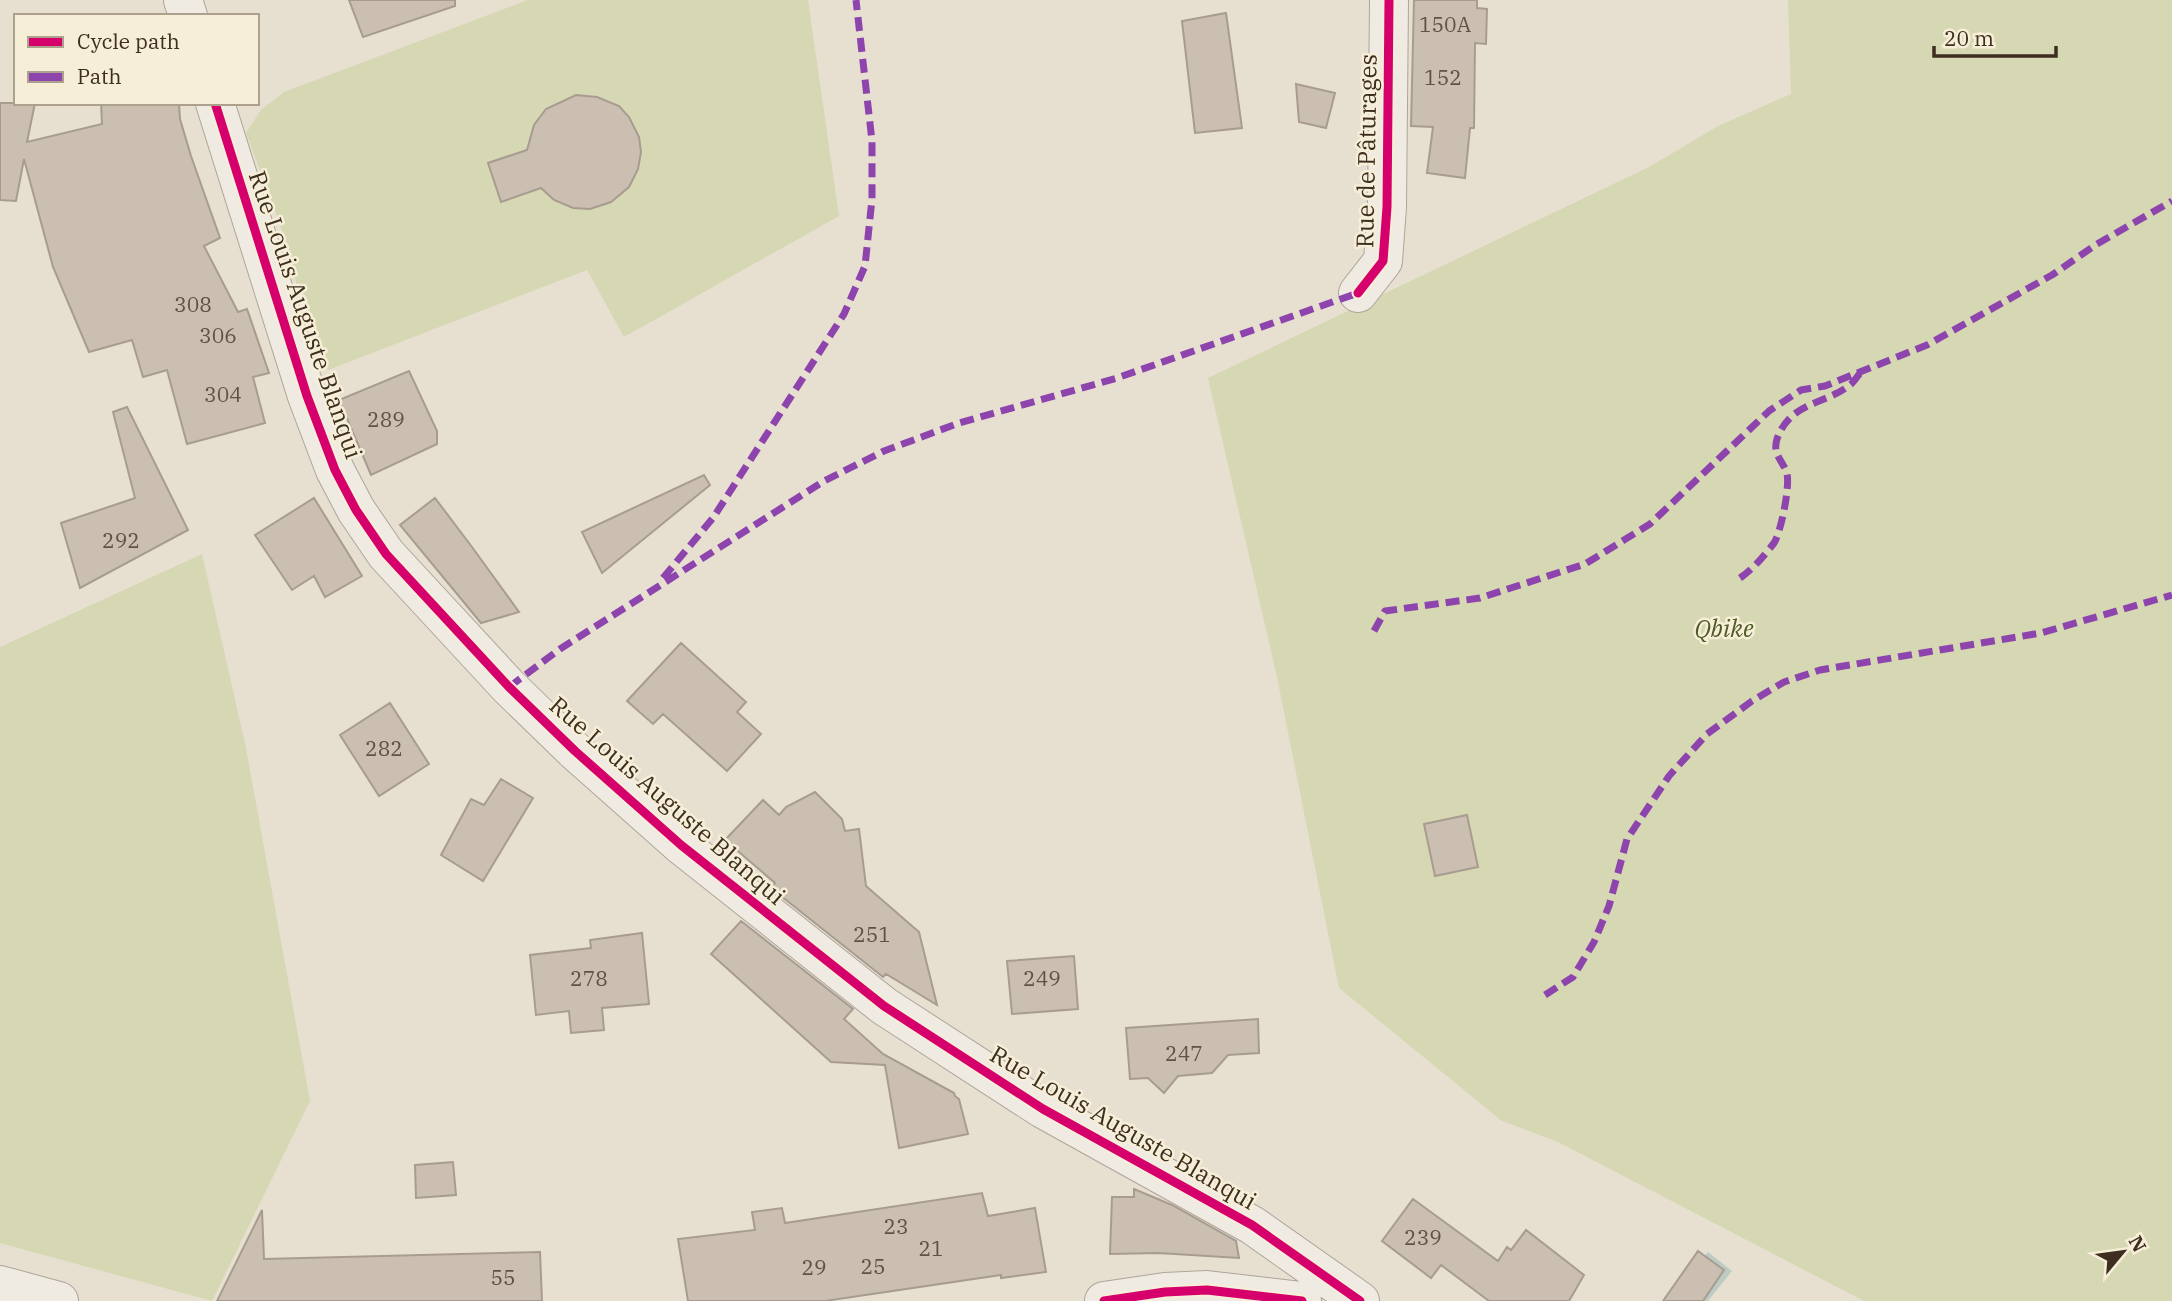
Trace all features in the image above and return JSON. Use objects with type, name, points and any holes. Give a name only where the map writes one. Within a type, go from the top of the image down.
[{"type":"street","name":"Rue de Pâturages","points":[[1358,293],[1383,261],[1387,207],[1389,0]]},
{"type":"street","name":"Rue Louis Auguste Blanqui","points":[[216,105],[307,396],[335,470],[356,509],[386,554],[509,687],[575,751],[681,845],[884,1006],[1043,1109],[1252,1225],[1360,1301]]},
{"type":"street","points":[[0,1285],[59,1301]]},
{"type":"street","points":[[1104,1301],[1165,1292],[1207,1290],[1303,1301]]},
{"type":"green space","points":[[528,0],[808,0],[839,216],[624,337],[587,270],[328,370],[297,286],[280,224],[246,133],[261,110],[284,92]]},
{"type":"green space","name":"Qbike","points":[[1788,0],[2172,0],[2172,1301],[1864,1301],[1558,1142],[1502,1121],[1339,988],[1277,677],[1208,378],[1649,167],[1718,126],[1791,94]]},
{"type":"green space","points":[[202,554],[246,748],[310,1101],[212,1301],[0,1243],[0,647]]},
{"type":"shaded area","points":[[1708,1252],[1732,1271],[1708,1301],[1681,1301],[1674,1296]]},
{"type":"building","points":[[349,0],[455,0],[455,6],[363,37]]},
{"type":"building","points":[[1414,0],[1477,0],[1477,8],[1487,9],[1486,44],[1475,43],[1474,128],[1470,128],[1465,178],[1427,173],[1433,127],[1411,126]]},
{"type":"building","points":[[1226,13],[1242,128],[1195,133],[1182,21]]},
{"type":"building","points":[[1296,84],[1335,93],[1326,128],[1299,122]]},
{"type":"building","points":[[576,95],[597,97],[619,106],[629,117],[639,137],[641,152],[638,169],[629,187],[611,202],[590,209],[573,208],[554,200],[541,188],[501,202],[488,163],[527,150],[534,125],[546,109]]},
{"type":"building","points":[[0,103],[35,105],[27,142],[102,124],[101,105],[179,105],[180,119],[191,156],[220,238],[204,246],[238,312],[247,309],[269,373],[253,377],[265,423],[187,444],[167,370],[143,377],[132,340],[89,352],[53,267],[24,159],[16,201],[0,200]]},
{"type":"building","points":[[409,371],[437,431],[437,444],[371,475],[339,400]]},
{"type":"building","points":[[127,407],[188,530],[80,588],[61,523],[135,498],[113,412]]},
{"type":"building","points":[[704,475],[710,485],[602,573],[582,532]]},
{"type":"building","points":[[314,498],[362,576],[325,597],[314,576],[292,590],[255,535]]},
{"type":"building","points":[[435,498],[519,612],[481,623],[400,525]]},
{"type":"building","points":[[681,643],[746,702],[737,712],[761,734],[727,771],[663,714],[653,724],[627,701]]},
{"type":"building","points":[[390,703],[429,764],[379,796],[340,735]]},
{"type":"building","points":[[501,779],[533,798],[483,881],[441,855],[471,799],[484,805]]},
{"type":"building","points":[[815,792],[842,819],[845,831],[859,829],[866,886],[919,932],[937,1005],[886,974],[883,977],[771,888],[775,883],[725,840],[763,800],[779,815],[786,807]]},
{"type":"building","points":[[1467,815],[1478,867],[1435,876],[1424,824]]},
{"type":"building","points":[[741,921],[853,1009],[844,1019],[883,1054],[954,1093],[959,1099],[968,1134],[899,1148],[885,1065],[831,1062],[711,954]]},
{"type":"building","points":[[642,933],[649,1004],[602,1008],[604,1030],[571,1033],[569,1011],[536,1015],[530,955],[591,948],[590,940]]},
{"type":"building","points":[[1074,956],[1078,1009],[1012,1014],[1007,961]]},
{"type":"building","points":[[1258,1019],[1259,1053],[1228,1055],[1212,1073],[1178,1076],[1164,1093],[1148,1078],[1130,1079],[1126,1028]]},
{"type":"building","points":[[453,1162],[456,1195],[416,1198],[415,1165]]},
{"type":"building","points":[[1134,1189],[1172,1205],[1236,1241],[1239,1258],[1158,1253],[1110,1254],[1112,1197],[1134,1197]]},
{"type":"building","points":[[982,1193],[988,1216],[1035,1208],[1046,1272],[1001,1278],[1001,1275],[825,1301],[688,1301],[678,1239],[755,1230],[752,1212],[782,1208],[785,1223]]},
{"type":"building","points":[[1413,1199],[1498,1261],[1507,1247],[1511,1250],[1526,1230],[1584,1275],[1569,1301],[1489,1301],[1441,1265],[1431,1278],[1382,1241]]},
{"type":"building","points":[[262,1210],[264,1259],[540,1252],[542,1301],[217,1301]]},
{"type":"building","points":[[1698,1251],[1724,1270],[1703,1301],[1663,1301]]},
{"type":"marked path","points":[[663,578],[713,518],[844,314],[865,266],[872,199],[872,141],[856,0]]},
{"type":"marked path","points":[[1374,631],[1385,611],[1480,598],[1585,564],[1650,524],[1769,411],[1801,390],[1825,386],[1927,345],[2052,275],[2097,244],[2172,201]]},
{"type":"marked path","points":[[509,687],[560,649],[824,481],[884,451],[959,423],[1117,378],[1358,293]]},
{"type":"marked path","points":[[1740,578],[1774,543],[1779,529],[1788,480],[1776,449],[1783,427],[1799,411],[1850,385],[1860,373]]},
{"type":"marked path","points":[[1545,995],[1573,977],[1594,942],[1609,906],[1627,839],[1669,776],[1707,734],[1752,701],[1784,682],[1820,670],[2041,633],[2172,595]]},
{"type":"cycle path","points":[[1358,293],[1383,261],[1387,207],[1389,0]]},
{"type":"cycle path","points":[[216,105],[307,396],[335,470],[356,510],[386,554],[509,687],[575,751],[681,845],[884,1006],[1043,1109],[1252,1225],[1360,1301]]},
{"type":"cycle path","points":[[1104,1301],[1165,1292],[1207,1290],[1302,1301]]}]
